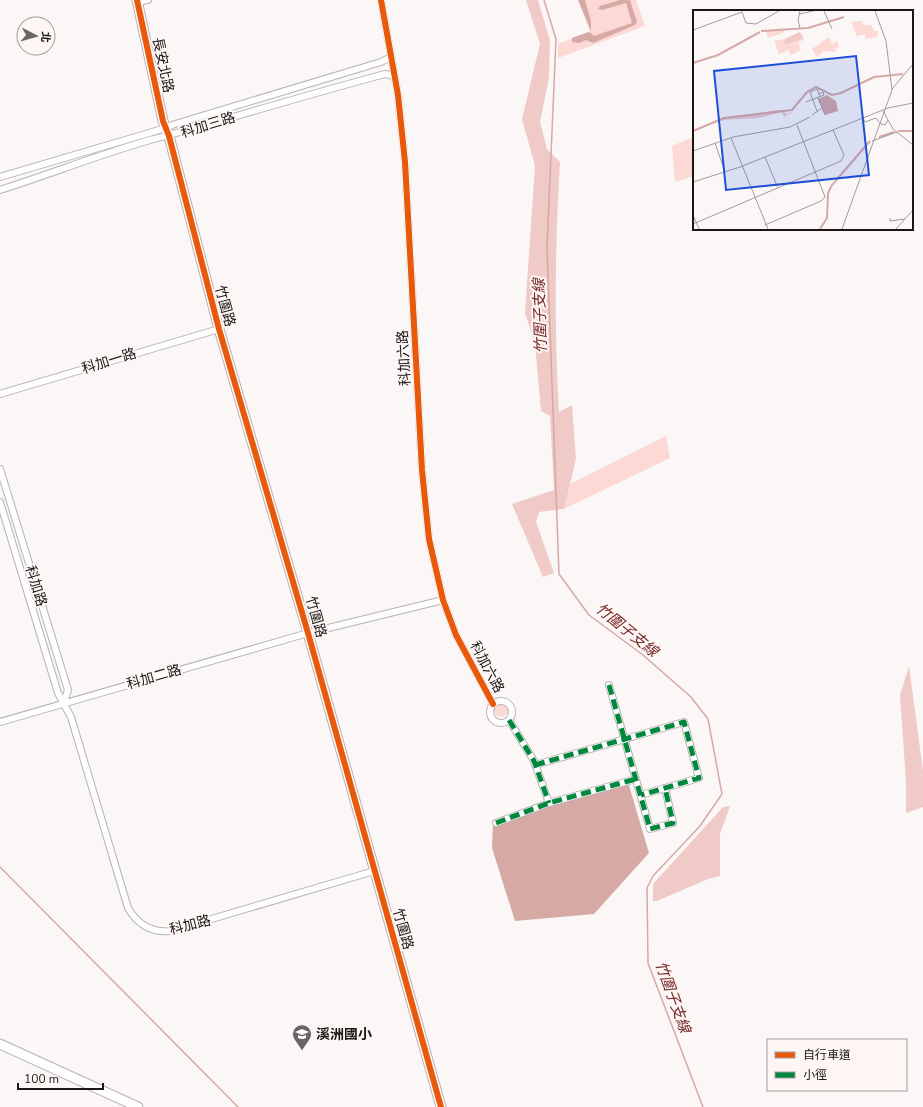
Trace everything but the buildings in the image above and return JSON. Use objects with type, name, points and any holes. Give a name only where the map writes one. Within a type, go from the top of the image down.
[{"type":"street","points":[[137,1],[148,0]]},
{"type":"street","name":"科加六路","points":[[381,0],[398,95],[405,162],[424,504],[429,539],[443,600],[456,635],[493,704]]},
{"type":"street","name":"長安北路","points":[[137,1],[163,122],[168,133]]},
{"type":"street","name":"科加三路","points":[[0,190],[150,140],[168,133],[172,125],[381,62],[391,57]]},
{"type":"street","name":"科加三路","points":[[0,177],[385,74],[394,76]]},
{"type":"street","name":"竹圍路","points":[[168,133],[219,329],[308,633],[441,1107]]},
{"type":"street","name":"科加一路","points":[[0,394],[219,329]]},
{"type":"street","name":"科加路","points":[[0,469],[68,690],[64,702]]},
{"type":"street","name":"科加路","points":[[0,502],[58,693],[71,717],[128,908],[139,922],[148,928],[160,932],[178,929],[374,871]]},
{"type":"street","name":"科加二路","points":[[0,722],[64,702],[308,633],[443,600]]},
{"type":"street","points":[[609,684],[650,829],[673,823],[665,788]]},
{"type":"street","points":[[503,701],[509,704],[512,714],[508,720],[498,723],[492,719],[490,711],[493,704],[503,701]]},
{"type":"street","points":[[508,720],[535,765],[549,803]]},
{"type":"street","points":[[535,765],[684,722],[699,778],[641,795]]},
{"type":"street","points":[[496,823],[549,803],[636,778]]},
{"type":"street","points":[[0,1044],[138,1107]]},
{"type":"shaded area","points":[[526,0],[538,0],[550,41],[549,77],[540,122],[547,149],[560,162],[556,287],[556,350],[559,412],[572,405],[576,459],[564,509],[539,512],[536,522],[554,573],[543,577],[512,504],[554,490],[550,416],[541,411],[535,343],[525,313],[535,166],[522,119],[540,44]]},
{"type":"shaded area","points":[[578,0],[636,0],[645,26],[558,58],[558,44],[590,31]]},
{"type":"shaded area","points":[[578,0],[585,0],[591,21],[591,31]]},
{"type":"shaded area","points":[[620,0],[630,0],[637,22],[635,25],[593,43],[586,40],[579,43],[572,42],[572,38],[589,32],[594,36],[632,23],[626,3],[602,10],[598,9],[600,6]]},
{"type":"shaded area","points":[[693,137],[693,176],[675,182],[672,146]]},
{"type":"shaded area","points":[[666,436],[670,458],[564,509],[570,484]]},
{"type":"shaded area","points":[[909,666],[923,771],[923,807],[906,813],[906,782],[900,695]]},
{"type":"shaded area","points":[[498,703],[504,703],[508,707],[508,713],[504,717],[498,717],[494,713],[494,707]]},
{"type":"shaded area","points":[[628,782],[649,853],[594,914],[515,921],[492,848],[493,823]]},
{"type":"shaded area","points":[[730,806],[720,834],[720,876],[708,879],[657,901],[653,901],[653,884],[723,807]]},
{"type":"waterway","name":"竹圍子支線","points":[[544,0],[556,39],[547,247],[559,574],[589,615],[643,655],[691,697],[708,719],[722,794],[700,826],[653,876],[647,888],[648,963],[703,1107]]},
{"type":"waterway","points":[[0,867],[238,1107]]},
{"type":"marked path","points":[[609,685],[650,829],[673,823],[665,788]]},
{"type":"marked path","points":[[509,720],[534,761],[549,803]]},
{"type":"marked path","points":[[535,765],[684,722],[699,778],[641,795]]},
{"type":"marked path","points":[[496,823],[549,803],[636,779]]},
{"type":"cycle path","points":[[137,0],[163,121],[169,136],[219,329],[308,633],[441,1107]]},
{"type":"cycle path","points":[[381,0],[398,95],[405,162],[422,470],[429,539],[443,600],[456,635],[493,704]]},
{"type":"place","name":"溪洲國小","points":[[302,1051]]}]
